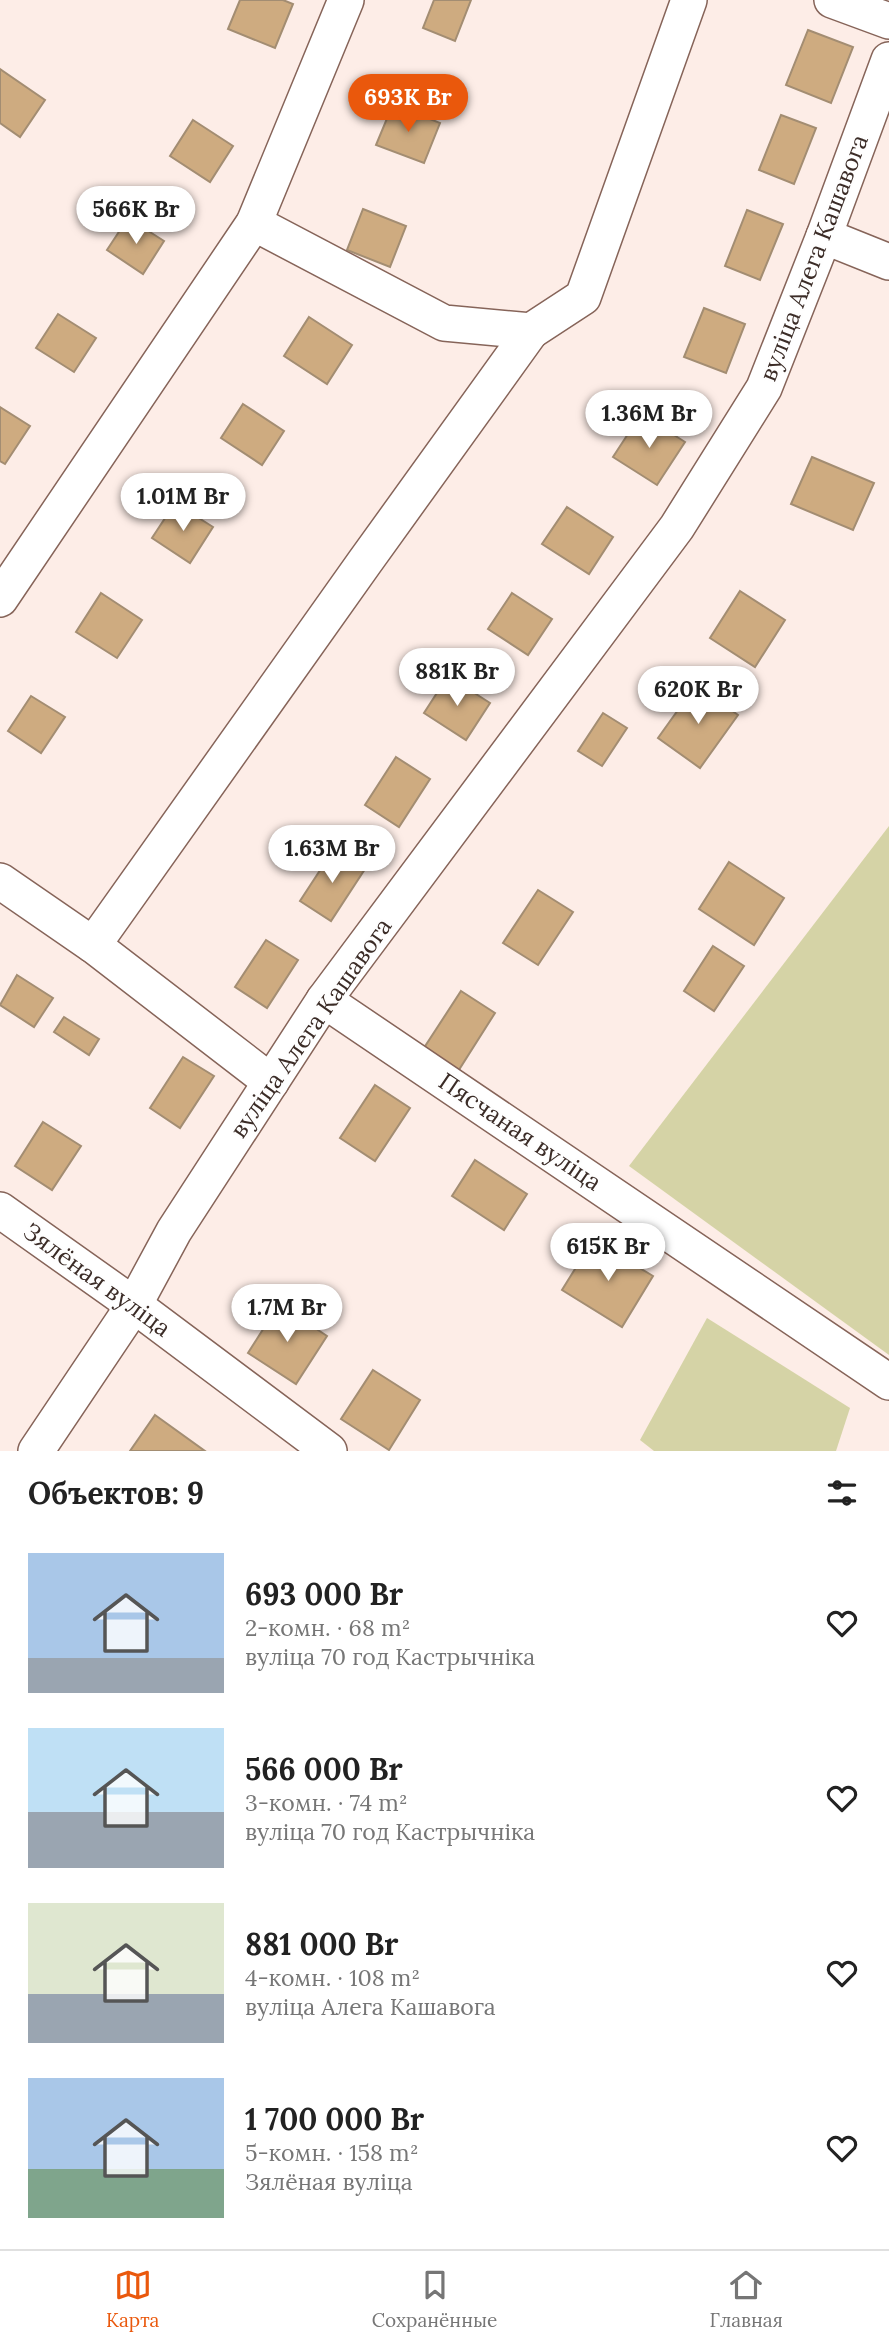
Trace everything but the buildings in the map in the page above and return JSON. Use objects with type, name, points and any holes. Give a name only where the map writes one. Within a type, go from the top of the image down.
[{"type":"street","points":[[0,600],[254,223],[346,0]]},
{"type":"street","points":[[93,944],[531,331],[583,297],[688,0]]},
{"type":"street","points":[[832,0],[889,21]]},
{"type":"street","name":"вуліца Алега Кашавога","points":[[36,1451],[134,1305],[174,1231],[324,1000],[677,527],[764,388],[889,60]]},
{"type":"street","points":[[254,223],[444,323],[531,331]]},
{"type":"street","points":[[824,236],[889,261]]},
{"type":"street","points":[[0,881],[93,944],[271,1082]]},
{"type":"street","name":"Пясчаная вуліца","points":[[324,1000],[889,1382]]},
{"type":"street","name":"Зялёная вуліца","points":[[0,1210],[134,1305],[329,1451]]},
{"type":"shaded area","points":[[889,826],[889,1355],[629,1166]]},
{"type":"shaded area","points":[[707,1318],[850,1408],[836,1451],[654,1451],[640,1440]]}]
